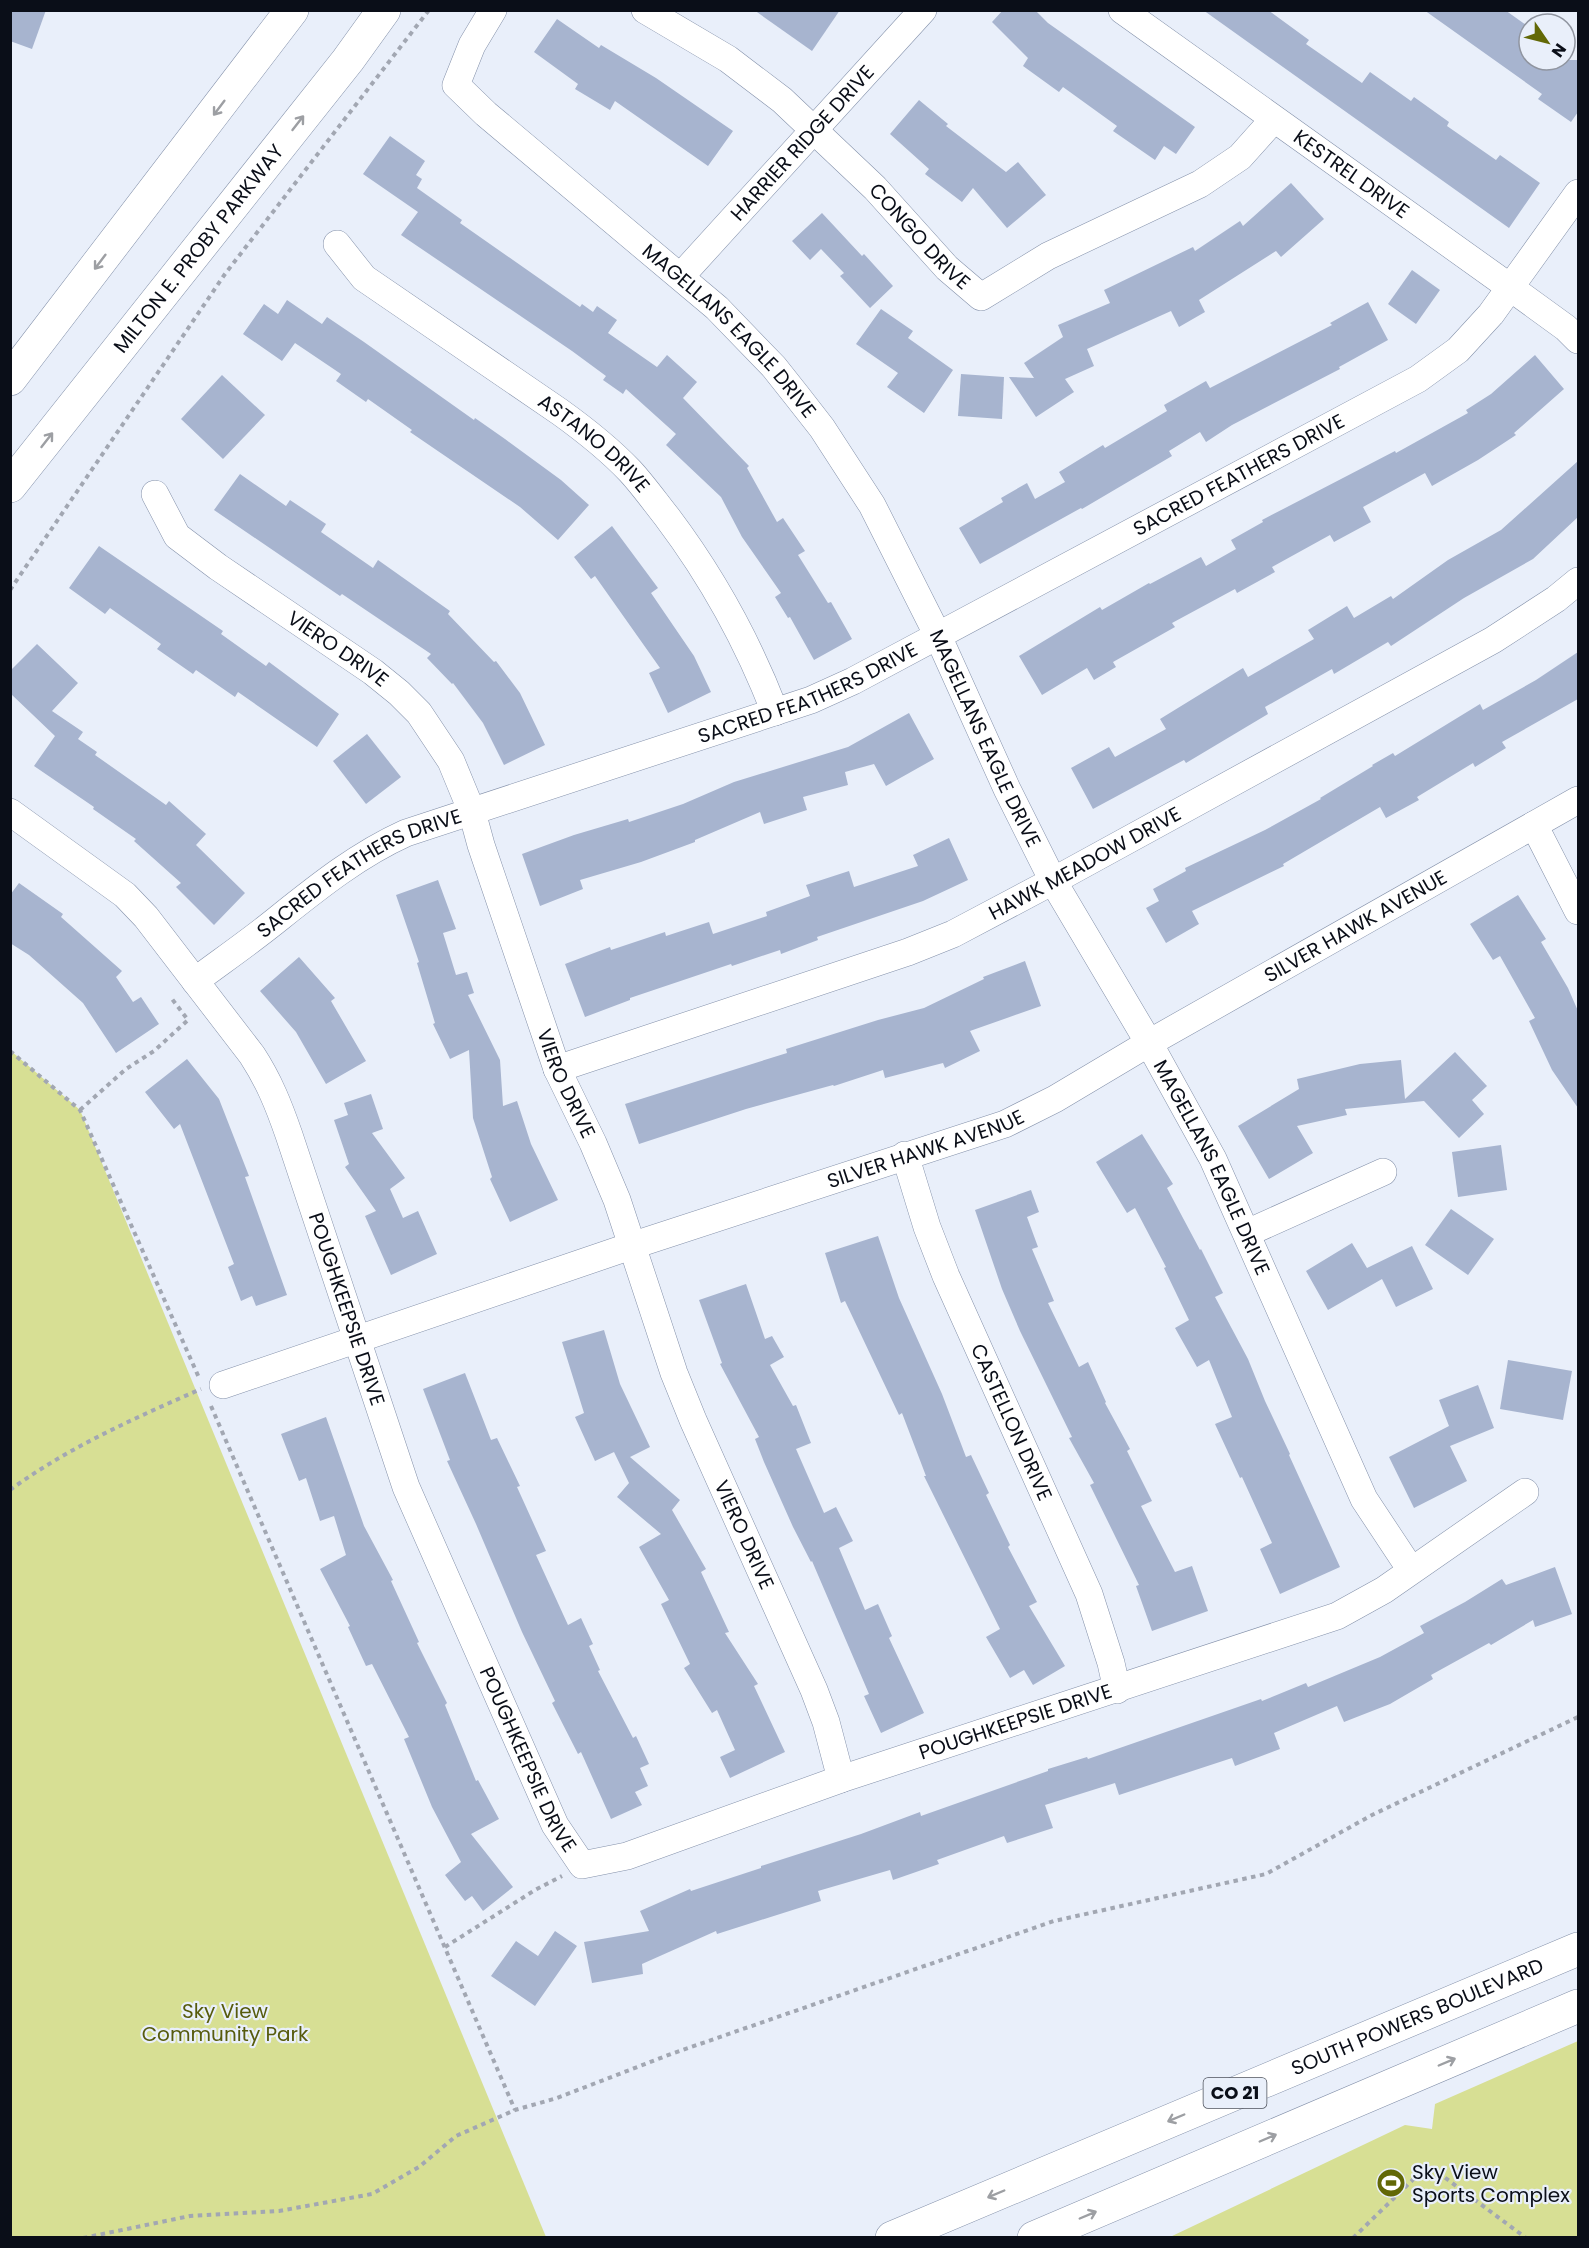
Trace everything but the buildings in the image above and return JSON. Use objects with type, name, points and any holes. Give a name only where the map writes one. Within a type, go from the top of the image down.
[{"type":"highway","points":[[250,68],[254,31],[270,10]]},
{"type":"highway","points":[[10,380],[292,10]]},
{"type":"highway","name":"MILTON E. PROBY PARKWAY","points":[[10,486],[333,78],[384,10]]},
{"type":"highway","name":"SOUTH POWERS BOULEVARD","points":[[892,2238],[1578,1949]]},
{"type":"highway","name":"CO 21","points":[[1034,2238],[1578,2006]]},
{"type":"street","name":"MAGELLANS EAGLE DRIVE","points":[[493,10],[472,45],[456,85],[486,114],[717,308],[774,367],[822,428],[872,505],[938,636],[1012,798],[1053,881],[1149,1043],[1213,1159],[1364,1499],[1411,1570]]},
{"type":"street","name":"CONGO DRIVE","points":[[645,10],[728,59],[782,100],[875,188],[947,268],[981,297],[1048,256],[1200,184],[1240,157],[1273,120]]},
{"type":"street","name":"HARRIER RIDGE DRIVE","points":[[681,276],[922,10]]},
{"type":"street","name":"KESTREL DRIVE","points":[[1122,10],[1511,288],[1566,328],[1578,340]]},
{"type":"street","name":"SACRED FEATHERS DRIVE","points":[[195,981],[362,855],[406,833],[811,700],[853,681],[1418,380],[1458,350],[1474,333],[1511,288],[1578,193]]},
{"type":"street","name":"ASTANO DRIVE","points":[[337,244],[364,278],[560,412],[630,471],[677,531],[721,597],[758,668],[775,712]]},
{"type":"street","name":"VIERO DRIVE","points":[[155,494],[177,536],[218,567],[338,647],[399,693],[419,713],[446,753],[472,812],[481,845],[557,1069],[605,1170],[674,1373],[814,1690],[826,1722],[841,1779]]},
{"type":"street","name":"HAWK MEADOW DRIVE","points":[[557,1069],[909,952],[953,934],[1493,640],[1556,599],[1578,581]]},
{"type":"street","name":"SILVER HAWK AVENUE","points":[[213,1387],[905,1155],[972,1136],[1014,1120],[1055,1099],[1149,1043],[1578,800]]},
{"type":"street","name":"POUGHKEEPSIE DRIVE","points":[[10,812],[125,895],[146,917],[252,1055],[276,1097],[406,1487],[555,1825],[582,1865],[627,1856],[841,1779],[1337,1616],[1384,1590],[1525,1492]]},
{"type":"street","points":[[1534,825],[1578,911]]},
{"type":"street","name":"CASTELLON DRIVE","points":[[905,1155],[927,1227],[946,1276],[1089,1594],[1117,1690]]},
{"type":"street","points":[[1247,1233],[1383,1172]]},
{"type":"path","points":[[10,590],[225,274],[429,10]]},
{"type":"path","points":[[80,1110],[126,1069],[154,1051],[188,1020],[172,999]]},
{"type":"path","points":[[10,1052],[80,1110],[213,1387],[515,2110]]},
{"type":"path","points":[[10,1490],[39,1469],[127,1421],[213,1387]]},
{"type":"path","points":[[83,2238],[190,2216],[279,2211],[372,2194],[419,2168],[456,2136],[515,2110],[557,2098],[671,2054],[1054,1921],[1266,1874],[1372,1815],[1578,1717]]},
{"type":"path","points":[[445,1947],[535,1890],[582,1865]]},
{"type":"path","points":[[1353,2238],[1428,2165],[1526,2238]]},
{"type":"green space","name":"Sky View Community Park","points":[[11,1051],[80,1110],[546,2237],[11,2237]]},
{"type":"green space","points":[[1578,2041],[1578,2237],[1170,2237],[1405,2125],[1432,2129],[1435,2104]]},
{"type":"place","name":"Sky View Sports Complex","points":[[1391,2183]]}]
